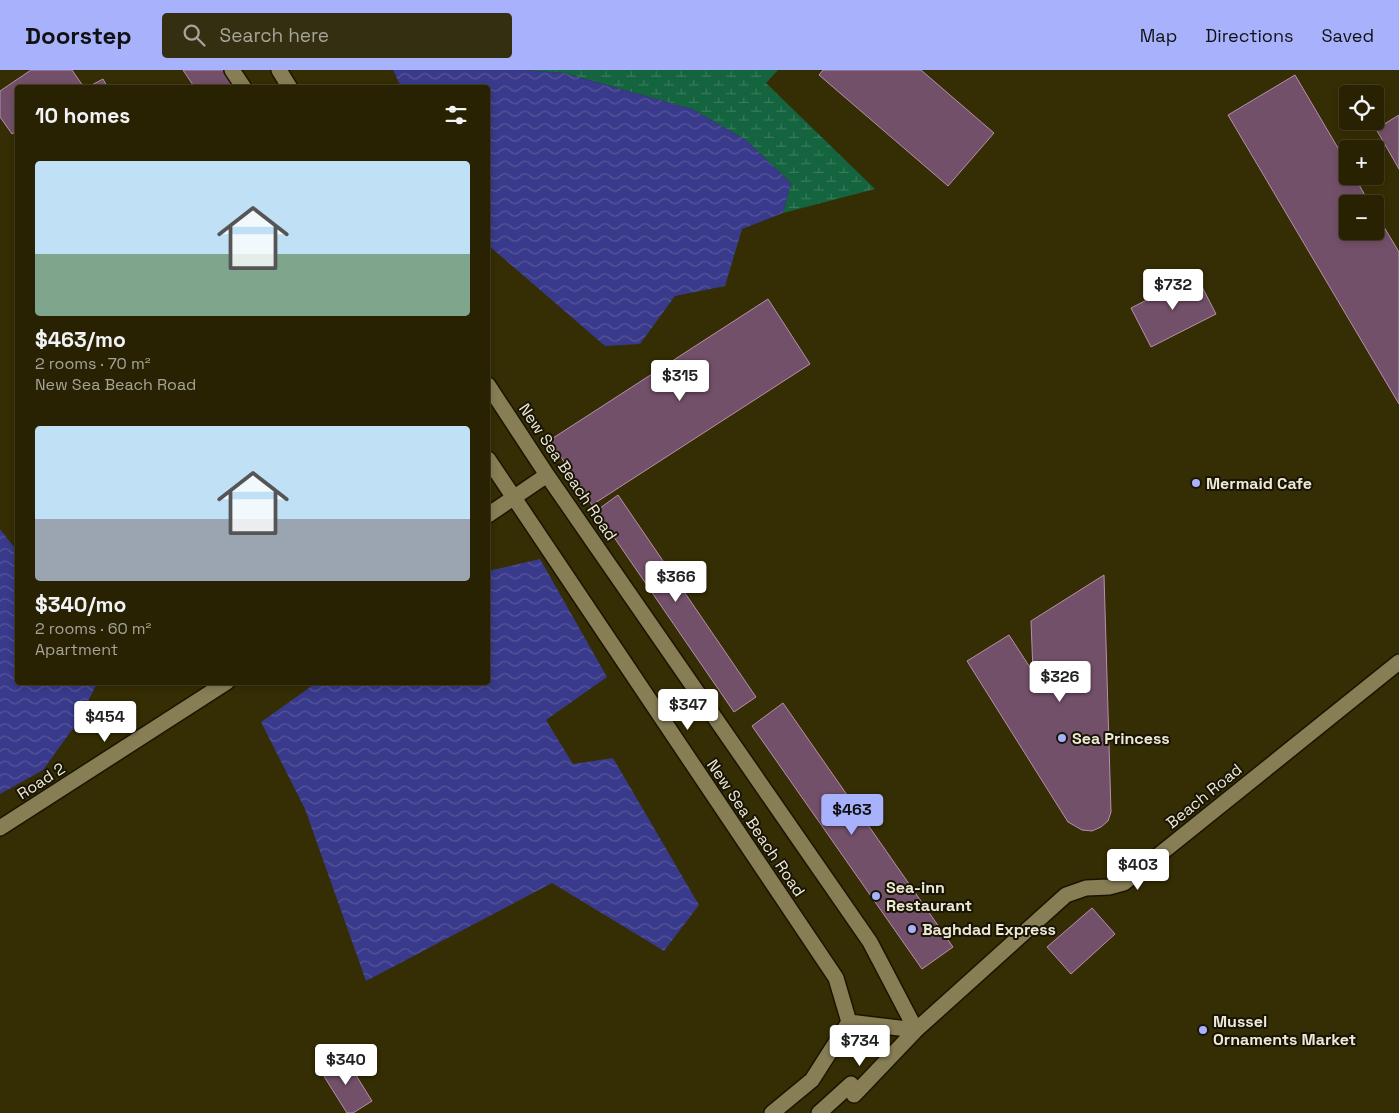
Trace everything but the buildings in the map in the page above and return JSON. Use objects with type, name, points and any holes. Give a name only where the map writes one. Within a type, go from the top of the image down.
[{"type":"street","points":[[232,70],[242,85]]},
{"type":"street","points":[[279,70],[288,85]]},
{"type":"street","name":"New Sea Beach Road","points":[[490,388],[547,475],[870,942],[916,1030]]},
{"type":"street","name":"New Sea Beach Road","points":[[490,462],[836,978],[849,1022]]},
{"type":"street","points":[[490,514],[547,475]]},
{"type":"street","name":"Beach Road","points":[[819,1113],[851,1084],[854,1095],[916,1030],[1066,895],[1086,888],[1109,887],[1124,883],[1399,662]]},
{"type":"street","name":"Road 2","points":[[0,828],[222,685]]},
{"type":"street","points":[[772,1113],[812,1080],[849,1022],[916,1030]]},
{"type":"green space","points":[[523,70],[778,70],[766,83],[875,189],[783,213],[791,183],[746,140],[692,109],[564,73]]},
{"type":"water","points":[[393,70],[523,70],[564,73],[692,109],[746,140],[791,183],[783,213],[742,229],[725,286],[675,296],[640,344],[605,346],[490,247],[490,85],[400,85]]},
{"type":"water","points":[[0,529],[15,548],[15,685],[96,685],[79,720],[43,770],[0,794]]},
{"type":"water","points":[[540,559],[607,677],[546,720],[573,764],[613,758],[699,905],[664,951],[552,883],[366,981],[305,809],[261,722],[313,685],[490,685],[490,571]]},
{"type":"place","name":"Mermaid Cafe","points":[[1196,483]]},
{"type":"place","name":"Sea Princess","points":[[1062,738]]},
{"type":"place","name":"Sea-inn Restaurant","points":[[876,896]]},
{"type":"place","name":"Baghdad Express","points":[[912,929]]},
{"type":"place","name":"Mussel Ornaments Market","points":[[1203,1030]]}]
